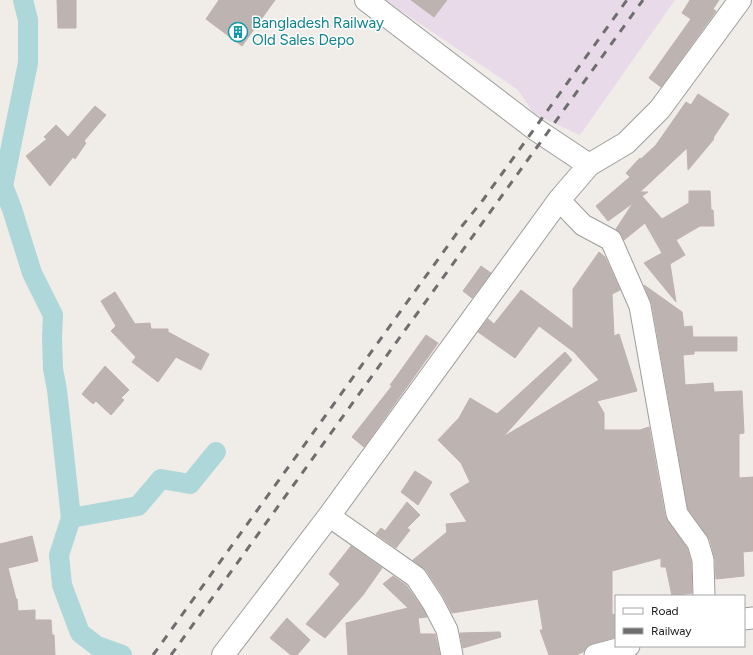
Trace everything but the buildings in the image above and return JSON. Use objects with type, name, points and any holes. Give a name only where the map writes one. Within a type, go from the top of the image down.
[{"type":"street","points":[[366,0],[535,129],[589,165]]},
{"type":"street","points":[[223,655],[329,516],[560,200],[589,165],[626,143],[660,108],[740,0]]},
{"type":"street","points":[[560,200],[583,225],[611,240],[640,306],[677,514],[698,543],[703,560],[704,595]]},
{"type":"street","points":[[329,516],[416,576],[433,603],[447,630],[452,655]]},
{"type":"street","points":[[595,655],[625,647]]},
{"type":"shaded area","points":[[385,0],[675,0],[580,135],[534,114],[518,90]]},
{"type":"waterway","points":[[23,0],[28,20],[28,63],[3,186],[12,209],[32,273],[53,315],[53,369],[57,390],[71,518],[59,555],[62,585],[80,633],[97,646],[122,655]]},
{"type":"waterway","points":[[71,518],[138,506],[161,479],[190,484],[216,452]]},
{"type":"railway","points":[[153,655],[627,0]]},
{"type":"railway","points":[[171,655],[643,0]]},
{"type":"place","name":"Bangladesh Railway Old Sales Depo","points":[[238,32]]}]
